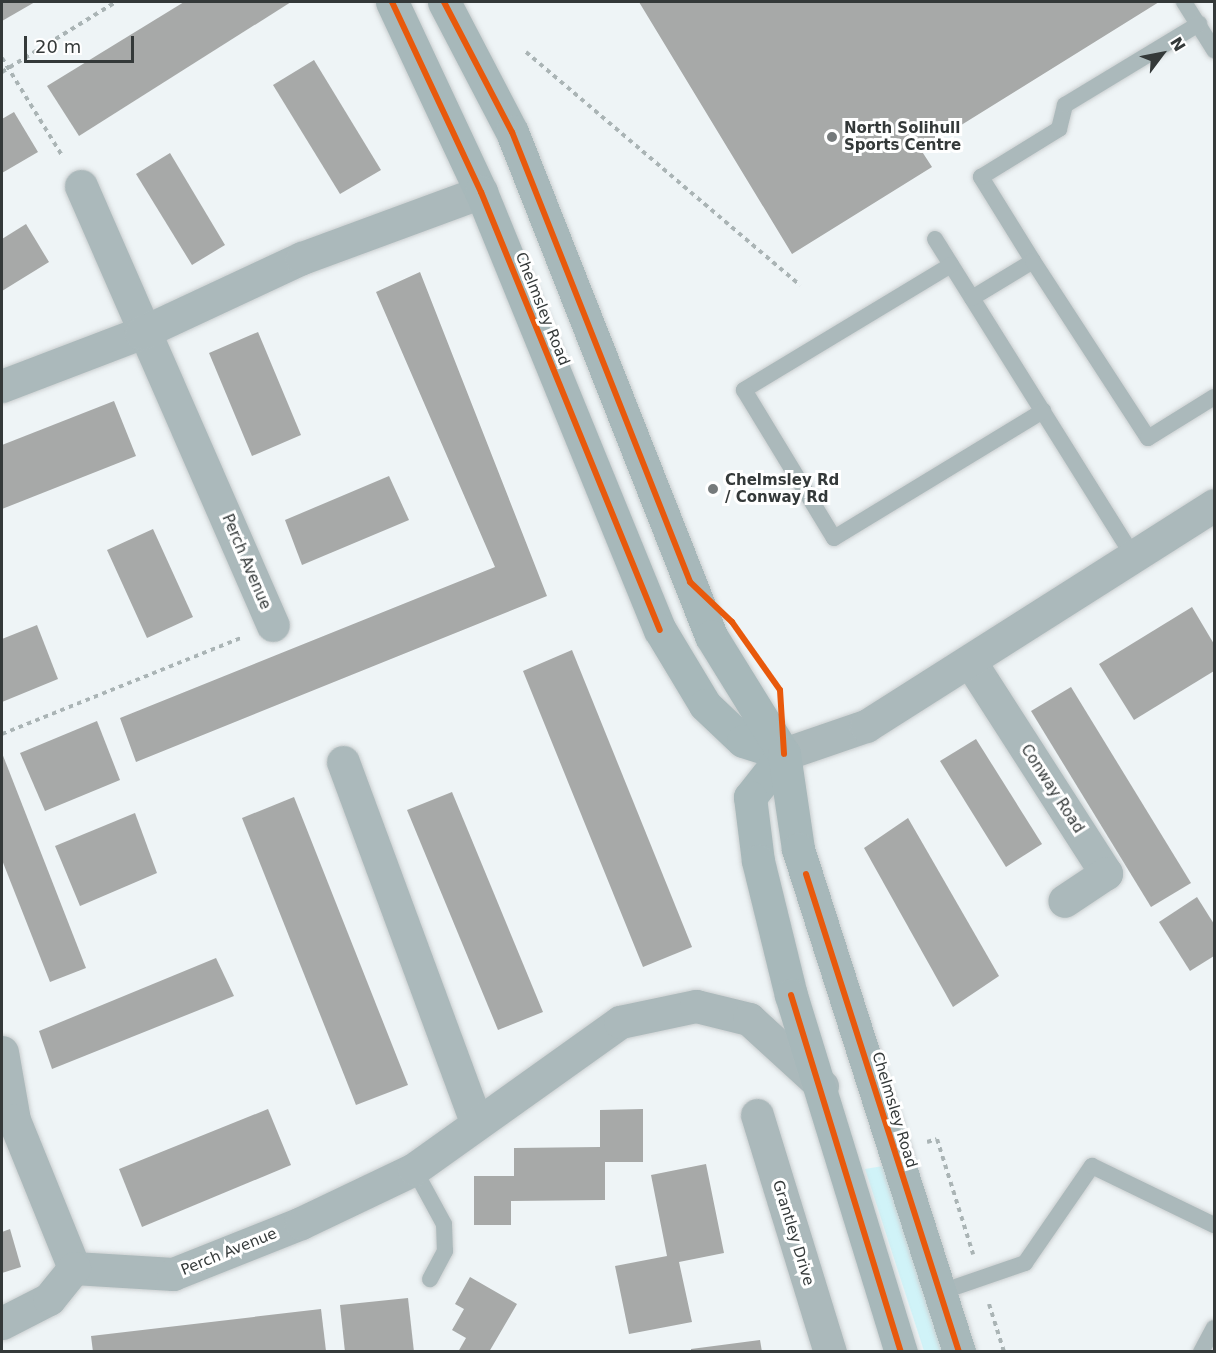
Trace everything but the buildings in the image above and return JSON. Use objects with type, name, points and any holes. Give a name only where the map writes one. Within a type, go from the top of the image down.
[{"type":"street","name":"Chelmsley Road","points":[[392,2],[481,192],[660,630],[705,705],[743,741],[784,754]]},
{"type":"street","name":"Chelmsley Road","points":[[444,2],[512,132],[711,636],[784,754],[798,849],[959,1352]]},
{"type":"street","name":"Perch Avenue","points":[[81,186],[141,333],[273,625]]},
{"type":"street","points":[[2,386],[141,333],[302,258],[481,192]]},
{"type":"street","points":[[901,1352],[760,873],[750,797],[784,754],[866,726],[971,663],[1215,505]]},
{"type":"street","name":"Conway Road","points":[[971,663],[1106,873],[1064,901]]},
{"type":"street","points":[[343,762],[477,1121]]},
{"type":"street","name":"Perch Avenue","points":[[74,1268],[173,1274],[301,1223],[414,1168],[477,1121],[620,1022],[696,1006],[749,1019],[822,1086]]},
{"type":"street","points":[[2,1052],[8,1121],[74,1268],[49,1299],[2,1323]]},
{"type":"street","name":"Grantley Drive","points":[[757,1115],[830,1352]]},
{"type":"lane","points":[[1184,2],[1215,50]]},
{"type":"lane","points":[[1198,24],[1065,105],[1059,129],[981,177],[1148,438],[1215,397]]},
{"type":"lane","points":[[935,239],[1134,557]]},
{"type":"lane","points":[[972,298],[1033,261]]},
{"type":"lane","points":[[951,265],[744,390],[834,538],[1043,411]]},
{"type":"lane","points":[[941,1292],[1025,1263],[1092,1166],[1215,1225]]},
{"type":"lane","points":[[414,1168],[444,1224],[445,1251],[430,1279]]},
{"type":"lane","points":[[1201,1352],[1215,1328]]},
{"type":"path","points":[[2,72],[116,2]]},
{"type":"path","points":[[526,52],[800,285]]},
{"type":"path","points":[[2,58],[81,186]]},
{"type":"shaded area","points":[[883,1166],[942,1351],[924,1351],[865,1169]]},
{"type":"cycle path","points":[[392,2],[481,192],[660,630]]},
{"type":"cycle path","points":[[444,2],[512,132],[690,582],[732,622],[780,690],[784,754]]},
{"type":"cycle path","points":[[806,874],[959,1352]]},
{"type":"cycle path","points":[[791,995],[901,1352]]},
{"type":"place","name":"North Solihull Sports Centre","points":[[832,137]]},
{"type":"place","name":"Chelmsley Rd / Conway Rd","points":[[713,489]]}]
